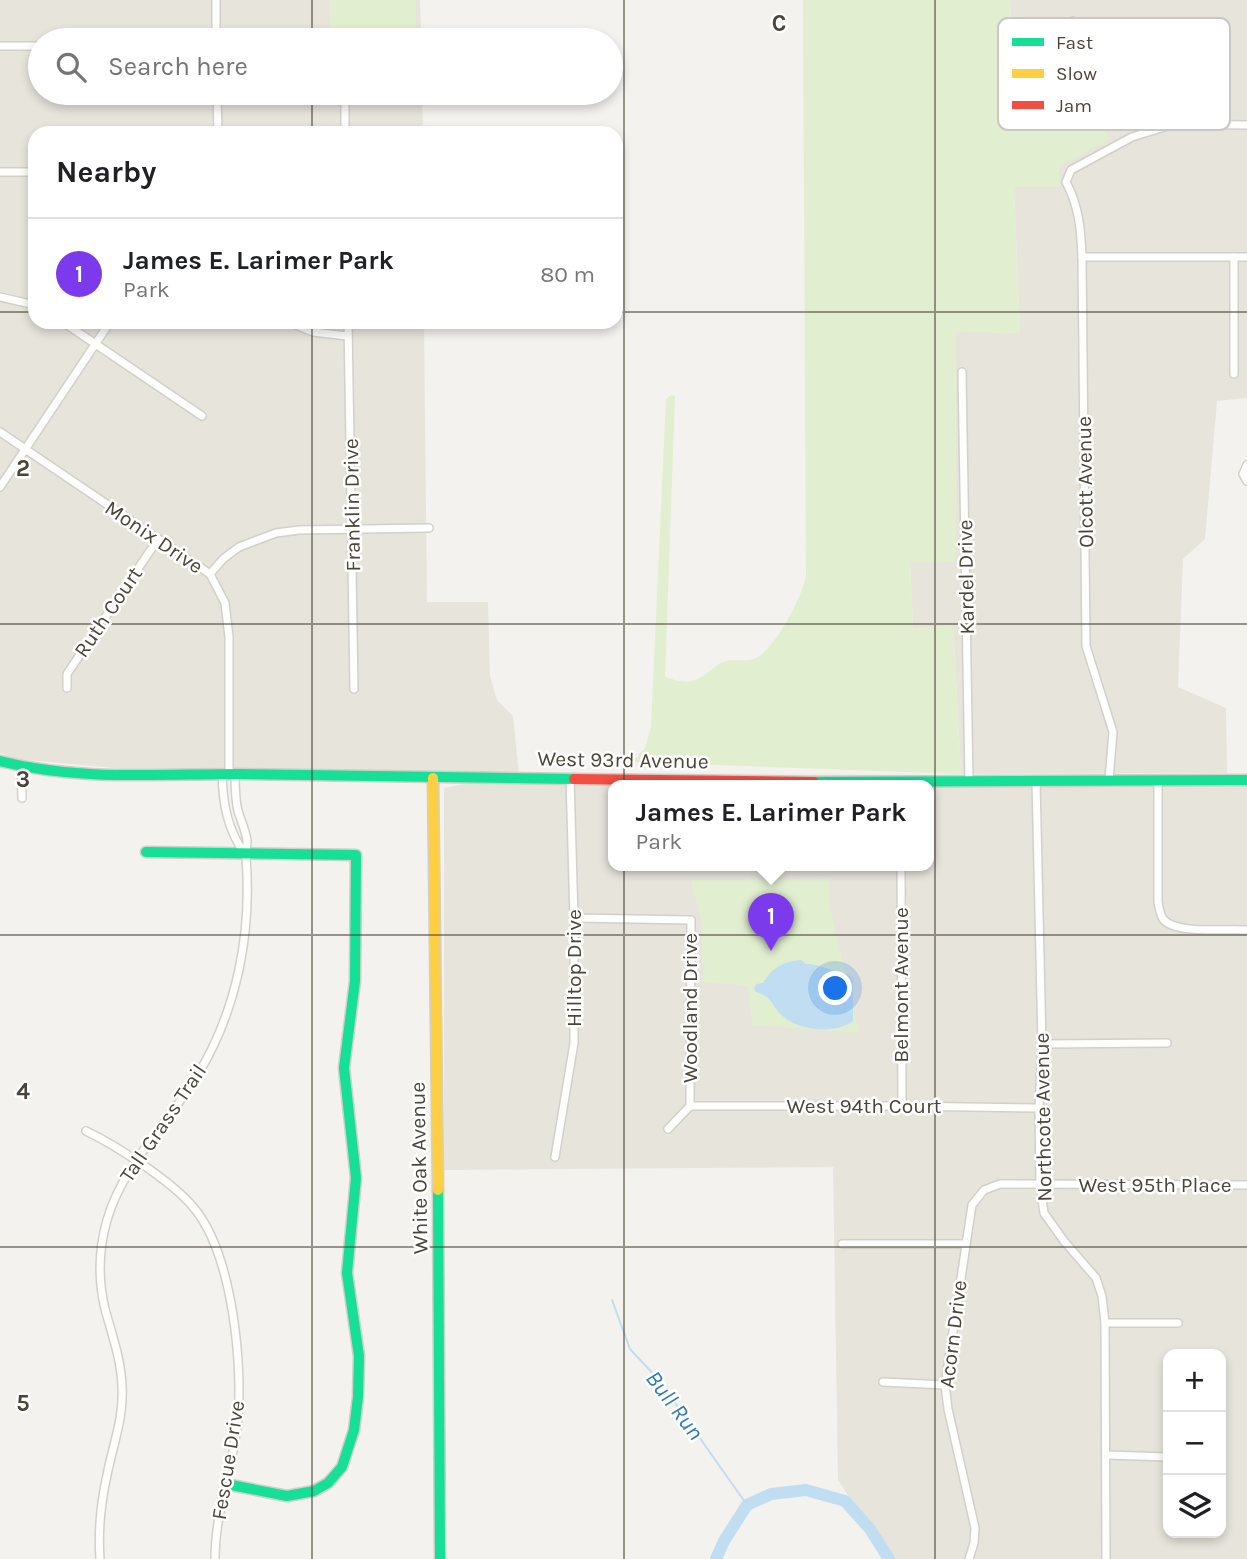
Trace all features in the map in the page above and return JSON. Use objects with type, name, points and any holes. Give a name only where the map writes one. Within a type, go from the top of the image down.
[{"type":"street","points":[[216,0],[216,28]]},
{"type":"street","points":[[0,46],[28,46]]},
{"type":"street","points":[[217,105],[218,126]]},
{"type":"street","points":[[345,105],[345,126]]},
{"type":"street","name":"Olcott Avenue","points":[[1109,780],[1112,732],[1086,646],[1082,257],[1080,223],[1073,194],[1066,182],[1071,170],[1132,137],[1155,130]]},
{"type":"street","points":[[0,172],[28,172]]},
{"type":"street","points":[[1082,257],[1247,257]]},
{"type":"street","points":[[1234,257],[1234,374]]},
{"type":"street","points":[[0,297],[28,303]]},
{"type":"street","points":[[72,329],[202,416]]},
{"type":"street","points":[[0,487],[105,329]]},
{"type":"street","points":[[307,329],[320,334],[348,336]]},
{"type":"street","name":"Franklin Drive","points":[[348,329],[354,689]]},
{"type":"street","name":"Kardel Drive","points":[[962,372],[969,782]]},
{"type":"street","name":"Monix Drive","points":[[0,432],[210,574],[225,603],[229,637],[229,774]]},
{"type":"street","points":[[1247,465],[1243,474],[1247,481]]},
{"type":"street","points":[[210,574],[223,559],[239,548],[276,533],[353,528],[429,528]]},
{"type":"street","name":"Ruth Court","points":[[67,688],[67,674],[158,539]]},
{"type":"street","name":"West 93rd Avenue","points":[[0,761],[20,768],[60,774],[680,780]]},
{"type":"street","points":[[20,768],[22,798]]},
{"type":"street","name":"Tall Grass Trail","points":[[229,774],[224,806],[234,837],[245,854]]},
{"type":"street","name":"Tall Grass Trail","points":[[100,1559],[101,1505],[119,1431],[123,1396],[118,1351],[102,1293],[105,1229],[114,1200],[136,1161],[199,1073],[225,1018],[243,950],[247,891],[247,839],[229,774]]},
{"type":"street","name":"White Oak Avenue","points":[[433,778],[440,1559]]},
{"type":"street","name":"Hilltop Drive","points":[[555,1157],[574,1043],[570,778]]},
{"type":"street","name":"West 93rd Avenue","points":[[934,783],[1247,780]]},
{"type":"street","name":"Northcote Avenue","points":[[1036,781],[1042,1044],[1040,1185],[1044,1213],[1096,1278],[1102,1296],[1105,1323],[1106,1559]]},
{"type":"street","points":[[1157,781],[1158,902],[1164,920],[1185,929],[1247,930]]},
{"type":"street","points":[[146,852],[356,855],[355,981],[344,1068],[355,1152],[355,1197],[347,1273],[357,1331],[359,1383],[354,1430],[339,1472],[314,1492],[293,1496],[226,1484]]},
{"type":"street","name":"Belmont Avenue","points":[[901,871],[902,1106]]},
{"type":"street","name":"Woodland Drive","points":[[574,918],[691,920],[690,1107],[668,1129]]},
{"type":"street","points":[[1042,1044],[1167,1043]]},
{"type":"street","name":"West 94th Court","points":[[690,1107],[1039,1108]]},
{"type":"street","name":"Fescue Drive","points":[[86,1131],[136,1161],[194,1207],[210,1236],[224,1276],[234,1321],[239,1384],[237,1426],[218,1517],[215,1559]]},
{"type":"street","name":"West 95th Place","points":[[980,1192],[994,1185],[1247,1185]]},
{"type":"street","name":"Acorn Drive","points":[[969,1559],[975,1536],[974,1519],[944,1385],[972,1205],[980,1192]]},
{"type":"street","points":[[842,1244],[965,1244]]},
{"type":"street","points":[[1105,1323],[1178,1323]]},
{"type":"street","points":[[883,1382],[944,1385]]},
{"type":"street","points":[[1107,1455],[1163,1457]]},
{"type":"shaded area","points":[[0,0],[420,0],[421,28],[28,28],[28,105],[422,105],[423,126],[28,126],[28,329],[424,329],[427,602],[488,602],[490,676],[497,700],[513,716],[519,774],[125,769],[15,759],[0,753]]},
{"type":"shaded area","points":[[1010,0],[1247,0],[1247,398],[1217,401],[1205,539],[1183,559],[1178,687],[1226,708],[1227,773],[961,774],[953,625],[913,629],[910,562],[955,562],[956,331],[1020,333],[1014,187],[1034,130],[1230,130],[1230,18],[1011,18]]},
{"type":"shaded area","points":[[608,781],[608,871],[934,871],[934,783],[1247,785],[1247,1559],[889,1559],[838,1480],[833,1167],[444,1170],[444,788],[469,783]]},
{"type":"green space","points":[[330,0],[416,0],[416,28],[330,28]]},
{"type":"green space","points":[[803,0],[1010,0],[1011,18],[998,18],[998,130],[1103,130],[1111,139],[1059,166],[1060,187],[1014,187],[1020,333],[956,332],[955,562],[910,563],[913,628],[953,625],[961,774],[632,762],[645,748],[651,727],[666,399],[671,395],[675,396],[665,677],[684,682],[694,680],[722,663],[756,658],[780,633],[806,576]]},
{"type":"green space","points":[[829,879],[830,908],[859,1033],[752,1025],[748,986],[703,982],[701,921],[691,880]]},
{"type":"water","points":[[801,960],[806,964],[849,975],[853,981],[853,1021],[837,1028],[808,1028],[791,1022],[770,1000],[756,992],[754,988],[757,984],[763,983],[779,966]]},
{"type":"waterway","name":"Bull Run","points":[[612,1300],[630,1349],[659,1380],[747,1505]]},
{"type":"waterway","name":"Bull Run","points":[[716,1559],[747,1505],[771,1494],[806,1490],[845,1501],[870,1529],[889,1559]]},
{"type":"traffic: fast","points":[[0,761],[59,771],[119,775],[574,779]]},
{"type":"traffic: fast","points":[[934,781],[1247,780]]},
{"type":"traffic: fast","points":[[146,852],[356,855],[355,981],[344,1068],[356,1178],[347,1273],[359,1356],[354,1430],[342,1467],[328,1483],[314,1491],[287,1496],[226,1484]]},
{"type":"traffic: fast","points":[[438,1190],[440,1559]]},
{"type":"traffic: slow","points":[[433,778],[438,1190]]},
{"type":"traffic: jam","points":[[574,779],[654,780]]},
{"type":"place","name":"James E. Larimer Park","points":[[771,951]]}]
